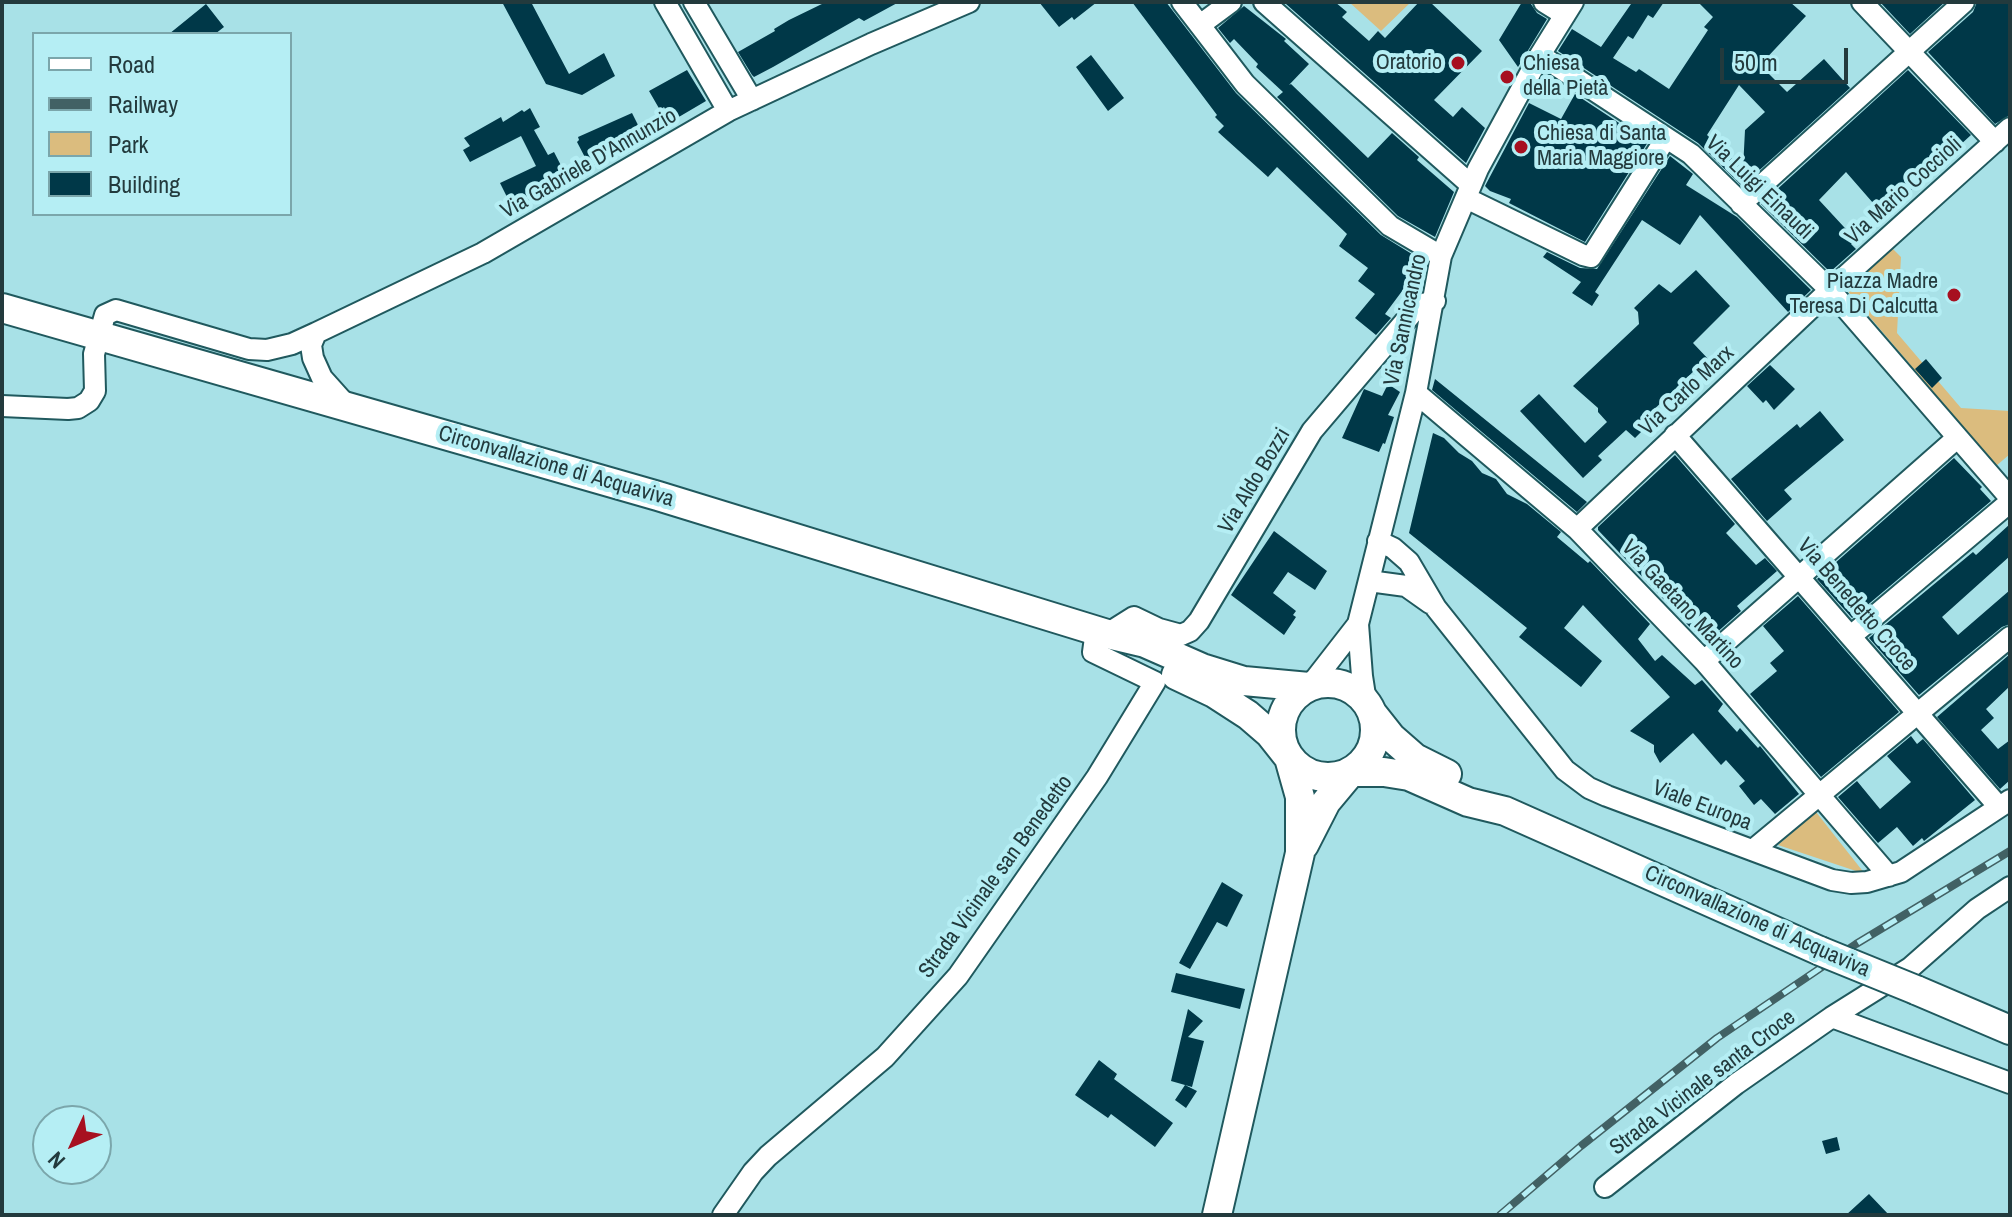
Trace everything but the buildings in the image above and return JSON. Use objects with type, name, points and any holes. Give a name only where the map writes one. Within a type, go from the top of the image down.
[{"type":"main road","name":"Circonvallazione di Acquaviva","points":[[2,308],[658,496],[1145,643],[1202,668],[1244,681],[1309,687]]},
{"type":"main road","points":[[1102,632],[1140,659],[1214,693],[1248,715],[1270,734],[1299,768],[1325,778],[1351,772],[1409,776],[1468,802],[1505,811]]},
{"type":"main road","points":[[1217,1215],[1300,853],[1300,797],[1280,731],[1288,704],[1309,687],[1324,683],[1341,684],[1355,691],[1391,737],[1415,758],[1477,789],[1505,811]]},
{"type":"main road","points":[[1300,853],[1326,802],[1370,753],[1376,726],[1369,708]]},
{"type":"main road","name":"Circonvallazione di Acquaviva","points":[[1505,811],[1820,951],[2010,1030]]},
{"type":"street","points":[[665,2],[728,111]]},
{"type":"street","points":[[694,2],[752,100]]},
{"type":"street","name":"Via Gabriele D'Annunzio","points":[[100,336],[105,315],[116,310],[249,349],[267,350],[292,344],[483,253],[728,111],[969,2]]},
{"type":"street","points":[[1182,2],[1245,84],[1390,226],[1441,256]]},
{"type":"street","points":[[1200,25],[1231,2]]},
{"type":"street","points":[[1264,2],[1469,191],[1583,255],[1591,257],[1666,138]]},
{"type":"street","points":[[1544,2],[1569,8]]},
{"type":"street","points":[[1862,2],[1908,51],[2002,135]]},
{"type":"street","points":[[1741,204],[1964,2]]},
{"type":"street","name":"Via Sannicandro","points":[[1358,624],[1416,393],[1441,256],[1469,191],[1540,55],[1569,8]]},
{"type":"street","name":"Via Luigi Einaudi","points":[[1540,55],[1691,154],[1830,290],[1957,438],[2003,475],[2010,500]]},
{"type":"street","name":"Via Mario Coccioli","points":[[1830,290],[2002,135]]},
{"type":"street","name":"Via Carlo Marx","points":[[1577,529],[1830,290]]},
{"type":"street","name":"Via Aldo Bozzi","points":[[1102,632],[1134,617],[1181,635],[1190,631],[1207,608],[1312,431],[1419,305],[1435,301]]},
{"type":"street","points":[[316,333],[311,345],[322,378],[351,410]]},
{"type":"street","points":[[2,406],[68,409],[78,408],[89,401],[95,391],[94,354],[100,336]]},
{"type":"street","name":"Via Gaetano Martino","points":[[1416,393],[1577,529],[1704,661],[1889,876]]},
{"type":"street","name":"Via Benedetto Croce","points":[[1675,435],[1918,715],[2004,803]]},
{"type":"street","points":[[1704,661],[1957,438]]},
{"type":"street","points":[[1851,636],[2010,500]]},
{"type":"street","name":"Viale Europa","points":[[1378,541],[1393,548],[1409,562],[1436,608],[1550,753],[1575,780],[1607,796],[1832,880],[1867,882],[1901,872],[2004,803]]},
{"type":"street","name":"Viale Europa","points":[[1369,581],[1406,586],[1436,608]]},
{"type":"street","points":[[1309,687],[1358,624]]},
{"type":"street","points":[[1358,624],[1369,708]]},
{"type":"street","name":"Strada Vicinale san Benedetto","points":[[723,1215],[768,1156],[885,1057],[958,976],[1097,777],[1155,682],[1093,652],[1102,632]]},
{"type":"street","points":[[1753,850],[2010,637]]},
{"type":"street","points":[[1832,1017],[1910,968],[1977,909],[2010,887]]},
{"type":"street","name":"Strada Vicinale santa Croce","points":[[1605,1187],[1736,1084],[1832,1017],[2010,1083]]},
{"type":"green space","points":[[1349,2],[1411,2],[1381,31]]},
{"type":"green space","points":[[1891,247],[1901,257],[1897,333],[1961,408],[2010,411],[2010,454],[1996,466],[1846,289]]},
{"type":"green space","points":[[1816,812],[1865,874],[1778,845]]},
{"type":"railway","points":[[1500,1215],[1717,1038],[1856,944],[2010,851]]},
{"type":"place","name":"Oratorio","points":[[1458,63]]},
{"type":"place","name":"Chiesa della Pietà","points":[[1507,77]]},
{"type":"place","name":"Chiesa di Santa Maria Maggiore","points":[[1521,147]]},
{"type":"place","name":"Piazza Madre Teresa Di Calcutta","points":[[1954,295]]}]
